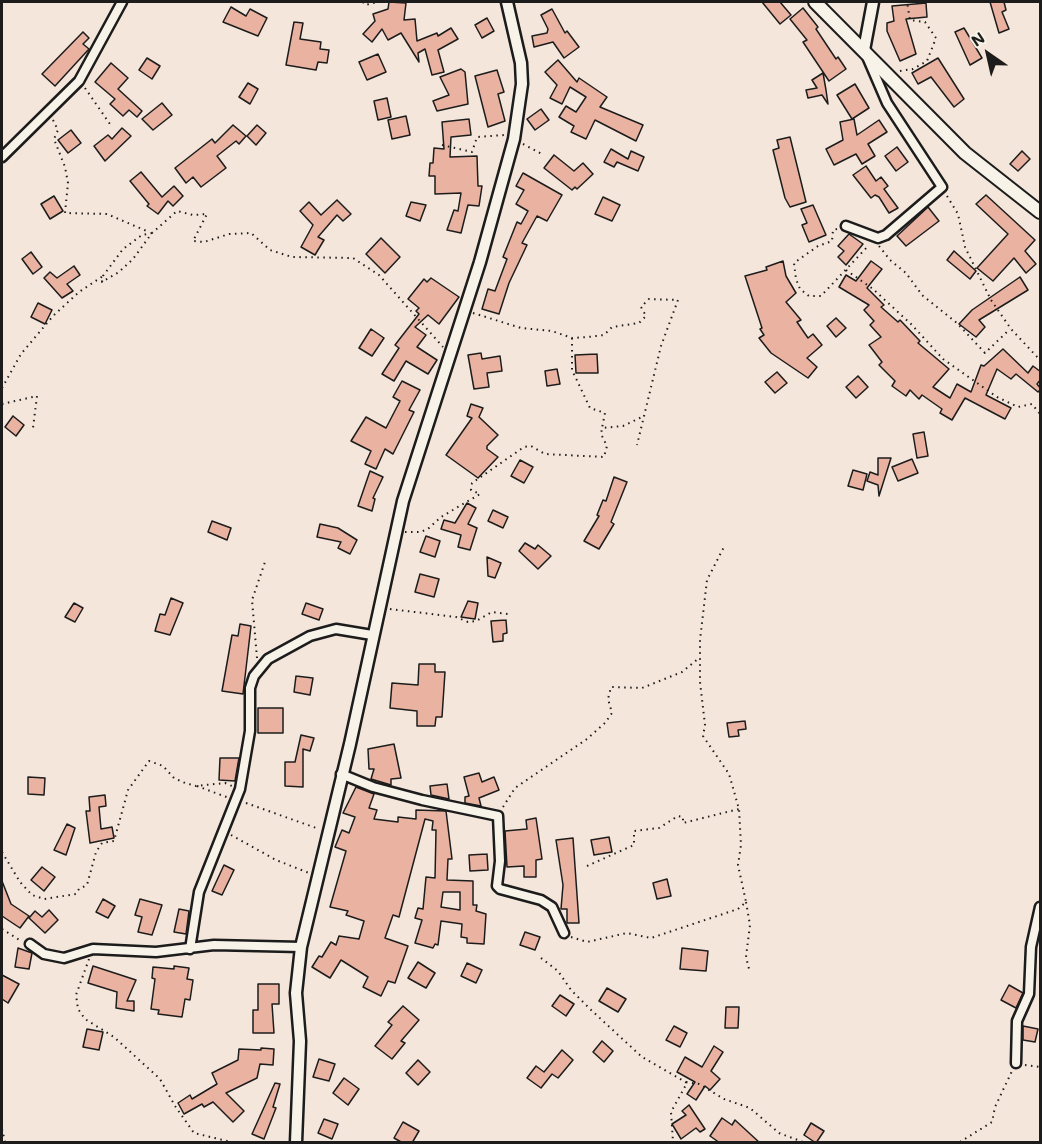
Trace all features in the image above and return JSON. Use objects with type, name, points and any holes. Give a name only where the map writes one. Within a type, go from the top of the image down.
[{"type":"main road","points":[[815,2],[965,153],[1041,212]]},
{"type":"street","points":[[2,157],[80,81],[122,2]]},
{"type":"street","points":[[296,1143],[300,1041],[296,984],[301,947],[396,530],[492,223],[514,139],[522,84],[521,63],[507,2]]},
{"type":"street","points":[[846,226],[878,238],[886,235],[942,187],[887,104],[864,50],[873,2]]},
{"type":"street","points":[[190,949],[199,892],[240,789],[250,731],[250,688],[259,667],[290,646],[328,631],[336,629],[372,635]]},
{"type":"street","points":[[341,774],[373,787],[498,816],[500,861],[497,886],[500,889],[541,900],[552,907],[564,933]]},
{"type":"street","points":[[1016,1063],[1017,1021],[1029,994],[1031,947],[1041,907]]},
{"type":"street","points":[[30,944],[54,957],[64,958],[107,949],[156,952],[214,945],[301,947]]},
{"type":"path","points":[[363,2],[365,5],[378,2]]},
{"type":"path","points":[[412,2],[422,2]]},
{"type":"path","points":[[885,72],[913,69],[927,61],[936,38],[925,22],[910,20],[907,2]]},
{"type":"path","points":[[80,81],[112,127]]},
{"type":"path","points":[[45,113],[57,123],[58,130],[54,139],[65,167],[68,183],[65,213],[107,214],[152,232]]},
{"type":"path","points":[[442,146],[472,152],[477,136],[502,134],[542,154]]},
{"type":"path","points":[[942,187],[958,214],[965,247],[991,300],[1011,329],[1041,360]]},
{"type":"path","points":[[2,388],[21,354],[53,316],[78,292],[103,276],[130,242],[152,232],[177,211],[193,215],[207,214],[193,241],[204,242],[229,234],[250,233],[270,250],[285,256],[353,258],[379,275],[449,355]]},
{"type":"path","points":[[846,226],[833,230],[832,241],[818,246],[794,263],[800,289],[809,296],[821,296],[866,247],[875,241],[890,260],[906,273],[922,295],[957,323],[985,353],[1011,329]]},
{"type":"path","points":[[103,276],[102,282],[119,272],[140,252],[152,232]]},
{"type":"path","points":[[846,270],[873,289],[912,325],[943,359],[997,397],[1018,407],[1032,404],[1041,414]]},
{"type":"path","points":[[464,310],[521,328],[552,331],[572,338],[604,335],[612,327],[639,323],[645,316],[641,307],[649,299],[678,300],[662,346],[637,445]]},
{"type":"path","points":[[396,530],[409,534],[429,528],[480,494],[471,490],[472,483],[524,447],[531,446],[545,454],[604,457],[607,446],[601,434],[605,413],[590,408],[572,370],[572,338]]},
{"type":"path","points":[[2,404],[37,396],[33,428]]},
{"type":"path","points":[[602,428],[623,426],[644,416]]},
{"type":"path","points":[[725,545],[707,580],[699,658],[705,725],[703,736],[729,774],[739,809],[741,845],[738,865],[750,925],[746,957],[749,969]]},
{"type":"path","points":[[259,667],[252,622],[252,600],[265,562]]},
{"type":"path","points":[[378,608],[440,614],[468,622],[476,621],[492,612],[508,614]]},
{"type":"path","points":[[498,816],[515,788],[587,739],[605,723],[612,713],[608,699],[611,687],[642,688],[682,672],[699,658]]},
{"type":"path","points":[[2,852],[20,882],[32,895],[44,899],[76,894],[79,889],[87,885],[96,852],[102,843],[114,840],[128,790],[149,761],[163,766],[174,778],[273,810],[327,832]]},
{"type":"path","points":[[196,786],[225,783],[240,789]]},
{"type":"path","points":[[587,866],[634,845],[634,831],[658,828],[678,816],[683,817],[683,823],[739,809]]},
{"type":"path","points":[[224,831],[276,860],[317,877]]},
{"type":"path","points":[[564,933],[587,942],[627,933],[651,938],[738,909],[746,902]]},
{"type":"path","points":[[2,929],[30,944]]},
{"type":"path","points":[[85,952],[89,958],[76,995],[78,1009],[85,1019],[114,1037],[160,1079],[194,1133],[231,1143]]},
{"type":"path","points":[[541,958],[558,970],[583,1003],[642,1057],[686,1082],[699,1084],[724,1099],[750,1108],[779,1133],[803,1143]]},
{"type":"path","points":[[960,1143],[992,1122],[995,1107],[1016,1063],[1041,1067]]},
{"type":"path","points":[[673,1143],[671,1112],[684,1091],[686,1082]]},
{"type":"path","points":[[2,1129],[5,1143]]},
{"type":"building","points":[[389,2],[406,3],[404,20],[415,19],[417,41],[437,33],[438,36],[451,28],[458,39],[438,50],[444,72],[432,75],[425,49],[418,53],[419,62],[401,33],[388,40],[382,29],[372,42],[363,34],[375,21],[373,14],[388,9]]},
{"type":"building","points":[[762,2],[780,2],[791,15],[780,24]]},
{"type":"building","points":[[990,2],[1004,2],[1006,10],[1002,12],[1009,29],[999,33]]},
{"type":"building","points":[[926,3],[927,17],[906,19],[916,54],[900,61],[887,31],[887,23],[894,21],[892,6]]},
{"type":"building","points":[[231,7],[246,16],[250,9],[267,18],[258,36],[223,22]]},
{"type":"building","points":[[803,8],[818,27],[816,29],[836,59],[838,57],[846,69],[829,81],[803,42],[807,40],[790,19]]},
{"type":"building","points":[[552,9],[565,33],[567,31],[579,47],[564,58],[553,42],[534,47],[532,36],[547,33],[548,29],[541,15]]},
{"type":"building","points":[[487,18],[494,31],[482,38],[475,25]]},
{"type":"building","points":[[294,22],[303,23],[300,39],[321,42],[320,49],[329,50],[327,63],[318,62],[316,70],[286,65]]},
{"type":"building","points":[[964,28],[982,58],[970,65],[955,32]]},
{"type":"building","points":[[83,32],[89,38],[83,44],[89,49],[55,86],[42,74]]},
{"type":"building","points":[[378,54],[386,72],[367,80],[359,62]]},
{"type":"building","points":[[147,58],[160,66],[152,79],[139,70]]},
{"type":"building","points":[[938,58],[964,99],[954,107],[931,77],[918,84],[912,73]]},
{"type":"building","points":[[558,60],[577,82],[579,78],[607,97],[600,107],[643,125],[636,141],[595,120],[586,139],[571,132],[574,126],[559,117],[566,106],[576,112],[586,97],[570,87],[562,104],[550,98],[557,85],[545,72]]},
{"type":"building","points":[[111,63],[128,78],[118,89],[142,111],[137,117],[129,110],[123,116],[110,104],[115,99],[95,82]]},
{"type":"building","points":[[461,69],[465,72],[468,104],[437,111],[433,101],[449,95],[440,77]]},
{"type":"building","points":[[497,70],[504,92],[498,94],[505,121],[488,127],[475,76]]},
{"type":"building","points":[[823,73],[828,104],[822,95],[808,98],[806,90],[817,88],[812,80]]},
{"type":"building","points":[[248,83],[258,89],[250,104],[239,97]]},
{"type":"building","points":[[855,84],[869,108],[852,119],[837,95]]},
{"type":"building","points":[[387,98],[391,117],[378,120],[374,101]]},
{"type":"building","points":[[162,103],[172,115],[153,130],[142,119]]},
{"type":"building","points":[[541,109],[549,120],[535,130],[527,119]]},
{"type":"building","points":[[406,116],[410,135],[392,139],[388,120]]},
{"type":"building","points":[[469,119],[471,135],[451,137],[450,157],[477,156],[478,186],[482,186],[479,206],[468,205],[461,233],[447,230],[454,210],[458,211],[461,193],[435,194],[435,176],[429,176],[434,148],[444,149],[442,122]]},
{"type":"building","points":[[854,119],[857,135],[879,120],[887,132],[868,144],[875,156],[862,164],[856,154],[834,165],[826,149],[843,140],[840,122]]},
{"type":"building","points":[[233,125],[246,136],[239,144],[236,141],[217,156],[226,168],[201,187],[193,177],[186,183],[175,168],[212,139],[215,143]]},
{"type":"building","points":[[257,125],[266,133],[256,145],[247,136]]},
{"type":"building","points":[[122,128],[131,136],[105,161],[94,146],[108,135],[112,139]]},
{"type":"building","points":[[71,130],[81,143],[68,153],[58,140]]},
{"type":"building","points":[[790,137],[806,202],[790,207],[785,198],[773,150],[779,148],[777,140]]},
{"type":"building","points":[[897,147],[908,162],[896,171],[885,156]]},
{"type":"building","points":[[611,149],[628,159],[631,151],[644,157],[638,171],[617,162],[614,167],[604,162]]},
{"type":"building","points":[[1022,151],[1030,159],[1018,171],[1010,164]]},
{"type":"building","points":[[554,155],[574,171],[583,163],[593,174],[577,189],[575,187],[572,190],[544,168]]},
{"type":"building","points":[[866,166],[876,181],[881,177],[888,186],[884,189],[898,208],[889,213],[879,197],[875,195],[871,198],[853,175]]},
{"type":"building","points":[[141,172],[162,197],[174,186],[183,196],[173,206],[168,201],[158,214],[147,206],[149,204],[130,181]]},
{"type":"building","points":[[523,173],[562,195],[547,221],[537,216],[522,243],[527,245],[509,283],[499,314],[482,309],[488,289],[495,291],[507,259],[503,257],[517,222],[521,224],[528,211],[516,204],[524,190],[516,186]]},
{"type":"building","points":[[986,195],[1035,240],[1025,251],[1036,264],[1026,273],[1014,258],[993,281],[977,268],[1008,234],[976,204]]},
{"type":"building","points":[[54,196],[63,211],[50,219],[41,204]]},
{"type":"building","points":[[603,197],[620,205],[612,221],[595,214]]},
{"type":"building","points":[[337,200],[351,214],[343,221],[337,215],[318,237],[324,240],[315,255],[301,247],[313,225],[300,211],[309,202],[321,215]]},
{"type":"building","points":[[411,202],[426,205],[420,221],[406,216]]},
{"type":"building","points":[[813,205],[826,235],[809,242],[802,225],[807,223],[801,209]]},
{"type":"building","points":[[928,207],[939,221],[906,246],[897,236]]},
{"type":"building","points":[[849,234],[863,244],[846,265],[838,257],[844,251],[838,246]]},
{"type":"building","points":[[381,238],[400,257],[385,273],[366,254]]},
{"type":"building","points":[[954,251],[976,271],[970,279],[947,260]]},
{"type":"building","points":[[31,252],[42,267],[33,274],[22,259]]},
{"type":"building","points":[[783,261],[786,276],[796,293],[786,302],[801,320],[797,322],[808,338],[813,334],[822,345],[807,358],[817,367],[808,378],[771,353],[759,338],[764,335],[760,329],[762,328],[745,276],[767,270],[766,267]]},
{"type":"building","points":[[871,261],[882,269],[867,288],[884,305],[881,307],[898,322],[900,320],[920,341],[918,343],[949,369],[933,387],[950,398],[957,384],[971,392],[981,365],[984,366],[1003,349],[1028,373],[1033,366],[1041,372],[1041,379],[1037,384],[1041,389],[1038,392],[1016,374],[1011,379],[997,369],[986,395],[1011,408],[1005,419],[965,398],[952,420],[940,413],[942,409],[922,395],[919,399],[910,390],[906,396],[892,386],[895,381],[879,365],[882,362],[869,345],[881,337],[870,325],[874,321],[864,310],[869,305],[839,287],[846,275],[856,281]]},
{"type":"building","points":[[74,266],[80,275],[67,284],[73,291],[62,298],[44,278],[50,272],[57,278]]},
{"type":"building","points":[[1020,277],[1028,290],[979,320],[985,327],[976,337],[959,324],[972,310]]},
{"type":"building","points":[[431,278],[459,297],[439,324],[428,315],[415,327],[426,335],[417,347],[437,360],[428,374],[406,361],[394,381],[382,374],[399,348],[395,345],[419,314],[416,311],[419,308],[408,299],[424,279],[427,282]]},
{"type":"building","points":[[38,303],[52,310],[45,324],[31,317]]},
{"type":"building","points":[[836,318],[846,328],[836,337],[827,326]]},
{"type":"building","points":[[371,329],[384,338],[372,356],[359,348]]},
{"type":"building","points":[[481,353],[482,359],[500,356],[502,371],[487,373],[489,387],[474,389],[468,355]]},
{"type":"building","points":[[597,354],[598,373],[576,373],[575,355]]},
{"type":"building","points":[[557,369],[560,384],[547,386],[545,371]]},
{"type":"building","points":[[777,372],[787,383],[775,393],[765,382]]},
{"type":"building","points":[[858,376],[868,387],[856,398],[846,387]]},
{"type":"building","points":[[402,381],[420,390],[409,410],[414,412],[393,454],[385,449],[376,469],[365,464],[371,451],[351,441],[366,417],[386,428],[400,401],[393,397]]},
{"type":"building","points":[[471,404],[483,408],[479,417],[498,435],[487,446],[487,449],[498,457],[478,478],[446,455],[472,418],[467,416]]},
{"type":"building","points":[[13,416],[24,425],[16,436],[5,427]]},
{"type":"building","points":[[924,432],[928,456],[917,458],[913,434]]},
{"type":"building","points":[[878,458],[891,458],[879,496],[878,485],[867,481],[870,472],[878,475]]},
{"type":"building","points":[[912,459],[918,473],[898,481],[892,467]]},
{"type":"building","points":[[520,460],[533,467],[524,483],[511,476]]},
{"type":"building","points":[[853,470],[867,474],[863,490],[848,486]]},
{"type":"building","points":[[370,471],[383,477],[373,498],[375,499],[372,511],[358,506]]},
{"type":"building","points":[[614,477],[627,482],[611,522],[614,524],[599,549],[584,541],[599,516],[597,515],[603,500],[606,501]]},
{"type":"building","points":[[467,503],[476,508],[468,524],[477,528],[470,550],[458,547],[461,535],[441,529],[444,520],[455,523]]},
{"type":"building","points":[[493,510],[508,517],[503,528],[488,521]]},
{"type":"building","points":[[212,521],[231,528],[227,540],[208,532]]},
{"type":"building","points":[[320,524],[338,528],[357,540],[350,554],[338,548],[341,542],[317,537]]},
{"type":"building","points":[[426,536],[440,541],[435,557],[420,552]]},
{"type":"building","points":[[525,543],[535,549],[538,545],[551,556],[538,569],[519,551]]},
{"type":"building","points":[[487,557],[501,563],[495,578],[488,576]]},
{"type":"building","points":[[420,574],[439,579],[434,597],[415,592]]},
{"type":"building","points":[[171,598],[183,603],[170,635],[155,631],[160,614],[165,615]]},
{"type":"building","points":[[468,601],[478,603],[475,619],[461,617]]},
{"type":"building","points":[[74,603],[83,608],[75,622],[65,617]]},
{"type":"building","points":[[306,603],[323,609],[319,620],[302,614]]},
{"type":"building","points":[[506,620],[507,633],[503,634],[503,641],[493,642],[491,621]]},
{"type":"building","points":[[240,624],[251,626],[243,694],[222,691],[232,635],[238,636]]},
{"type":"building","points":[[419,664],[435,664],[435,672],[445,672],[442,717],[436,717],[435,726],[417,726],[417,711],[390,708],[392,683],[418,685]]},
{"type":"building","points":[[296,676],[313,678],[310,695],[294,692]]},
{"type":"building","points":[[258,708],[283,708],[283,733],[258,733]]},
{"type":"building","points":[[745,721],[746,729],[738,730],[739,736],[729,737],[727,723]]},
{"type":"building","points":[[301,735],[314,738],[310,751],[303,749],[303,787],[285,786],[285,762],[295,762]]},
{"type":"building","points":[[394,744],[401,778],[391,779],[391,785],[371,779],[374,769],[369,769],[368,749]]},
{"type":"building","points":[[220,758],[239,758],[235,781],[219,780]]},
{"type":"building","points":[[479,773],[482,782],[494,777],[499,790],[479,798],[481,806],[465,803],[465,797],[469,796],[464,777]]},
{"type":"building","points":[[28,777],[45,778],[44,795],[28,794]]},
{"type":"building","points":[[447,784],[449,799],[431,795],[430,786]]},
{"type":"building","points":[[356,787],[374,794],[369,808],[377,810],[374,819],[398,822],[398,817],[416,819],[416,810],[446,811],[452,859],[448,859],[447,880],[473,881],[473,905],[477,905],[476,911],[486,914],[484,944],[467,943],[467,938],[461,937],[462,924],[441,921],[438,945],[435,944],[433,948],[415,943],[422,920],[415,918],[418,908],[423,909],[426,877],[435,878],[436,830],[432,830],[433,821],[425,819],[399,917],[393,915],[385,938],[408,946],[395,983],[388,981],[381,996],[363,987],[368,977],[341,960],[330,978],[312,967],[319,956],[322,957],[331,942],[336,945],[339,936],[359,939],[364,921],[346,915],[348,911],[330,907],[346,851],[335,847],[342,830],[349,833],[355,817],[343,813]],"holes":[[[443,892],[460,892],[460,910],[441,907]]]},
{"type":"building","points":[[105,795],[106,806],[99,807],[101,829],[112,827],[114,838],[90,843],[86,811],[90,811],[89,797]]},
{"type":"building","points":[[536,818],[542,859],[536,860],[536,877],[524,877],[524,866],[507,867],[505,831],[527,829],[526,820]]},
{"type":"building","points":[[67,824],[75,828],[66,855],[54,850]]},
{"type":"building","points":[[609,837],[612,852],[594,855],[591,840]]},
{"type":"building","points":[[573,838],[579,923],[567,923],[567,909],[561,909],[563,885],[556,840]]},
{"type":"building","points":[[487,854],[488,870],[470,871],[469,855]]},
{"type":"building","points":[[224,865],[234,870],[222,895],[212,891]]},
{"type":"building","points":[[42,867],[55,877],[44,891],[31,880]]},
{"type":"building","points":[[667,879],[671,896],[657,899],[653,883]]},
{"type":"building","points":[[2,881],[11,904],[29,916],[20,928],[2,916]]},
{"type":"building","points":[[103,899],[115,906],[108,918],[96,912]]},
{"type":"building","points":[[140,899],[162,905],[152,935],[138,932],[142,917],[135,915]]},
{"type":"building","points":[[179,909],[189,911],[186,934],[174,932]]},
{"type":"building","points":[[49,910],[58,920],[45,933],[29,918],[35,911],[42,917]]},
{"type":"building","points":[[525,932],[540,937],[535,950],[520,945]]},
{"type":"building","points":[[18,948],[32,953],[29,969],[15,967]]},
{"type":"building","points":[[682,948],[708,951],[706,971],[680,969]]},
{"type":"building","points":[[418,962],[435,973],[426,988],[408,978]]},
{"type":"building","points":[[467,963],[482,970],[476,983],[461,976]]},
{"type":"building","points":[[93,966],[136,980],[127,1001],[134,1001],[134,1011],[116,1008],[117,992],[88,983]]},
{"type":"building","points":[[174,966],[189,968],[187,979],[193,980],[190,1000],[185,999],[182,1017],[158,1014],[159,1010],[151,1009],[155,979],[152,978],[153,967],[174,969]]},
{"type":"building","points":[[2,975],[19,984],[8,1003],[2,999]]},
{"type":"building","points":[[258,984],[279,984],[279,1004],[272,1004],[274,1033],[253,1033],[253,1010],[258,1010]]},
{"type":"building","points":[[1009,985],[1023,993],[1016,1008],[1001,1000]]},
{"type":"building","points":[[607,988],[626,999],[618,1012],[599,1001]]},
{"type":"building","points":[[560,995],[574,1004],[566,1016],[552,1006]]},
{"type":"building","points":[[403,1006],[419,1020],[401,1041],[405,1043],[392,1059],[375,1046],[392,1025],[388,1022]]},
{"type":"building","points":[[726,1007],[739,1007],[738,1028],[725,1028]]},
{"type":"building","points":[[674,1026],[687,1033],[680,1047],[666,1040]]},
{"type":"building","points":[[1023,1026],[1038,1029],[1035,1042],[1023,1040]]},
{"type":"building","points":[[87,1029],[103,1032],[99,1050],[83,1047]]},
{"type":"building","points":[[602,1041],[613,1051],[604,1062],[593,1052]]},
{"type":"building","points":[[714,1046],[723,1052],[711,1071],[720,1079],[710,1090],[705,1086],[696,1100],[687,1094],[695,1082],[677,1072],[685,1057],[702,1067]]},
{"type":"building","points":[[261,1048],[274,1049],[273,1065],[260,1064],[257,1078],[226,1093],[244,1111],[233,1122],[213,1102],[204,1107],[202,1104],[184,1114],[178,1103],[190,1095],[192,1099],[217,1084],[212,1073],[238,1060],[239,1049],[261,1050]]},
{"type":"building","points":[[562,1050],[573,1060],[558,1078],[552,1074],[541,1088],[527,1078],[536,1066],[544,1072]]},
{"type":"building","points":[[319,1059],[335,1064],[329,1081],[313,1077]]},
{"type":"building","points":[[418,1060],[430,1072],[418,1085],[406,1073]]},
{"type":"building","points":[[344,1078],[359,1089],[348,1105],[333,1093]]},
{"type":"building","points":[[275,1083],[280,1084],[273,1107],[276,1108],[264,1139],[252,1134]]},
{"type":"building","points":[[689,1105],[705,1129],[700,1132],[696,1128],[681,1139],[672,1124],[686,1115],[682,1111]]},
{"type":"building","points":[[722,1118],[732,1125],[735,1120],[760,1143],[720,1143],[710,1136]]},
{"type":"building","points":[[324,1119],[338,1124],[332,1139],[318,1133]]},
{"type":"building","points":[[403,1122],[419,1131],[412,1143],[403,1143],[394,1138]]},
{"type":"building","points":[[811,1123],[824,1131],[816,1143],[804,1135]]}]
